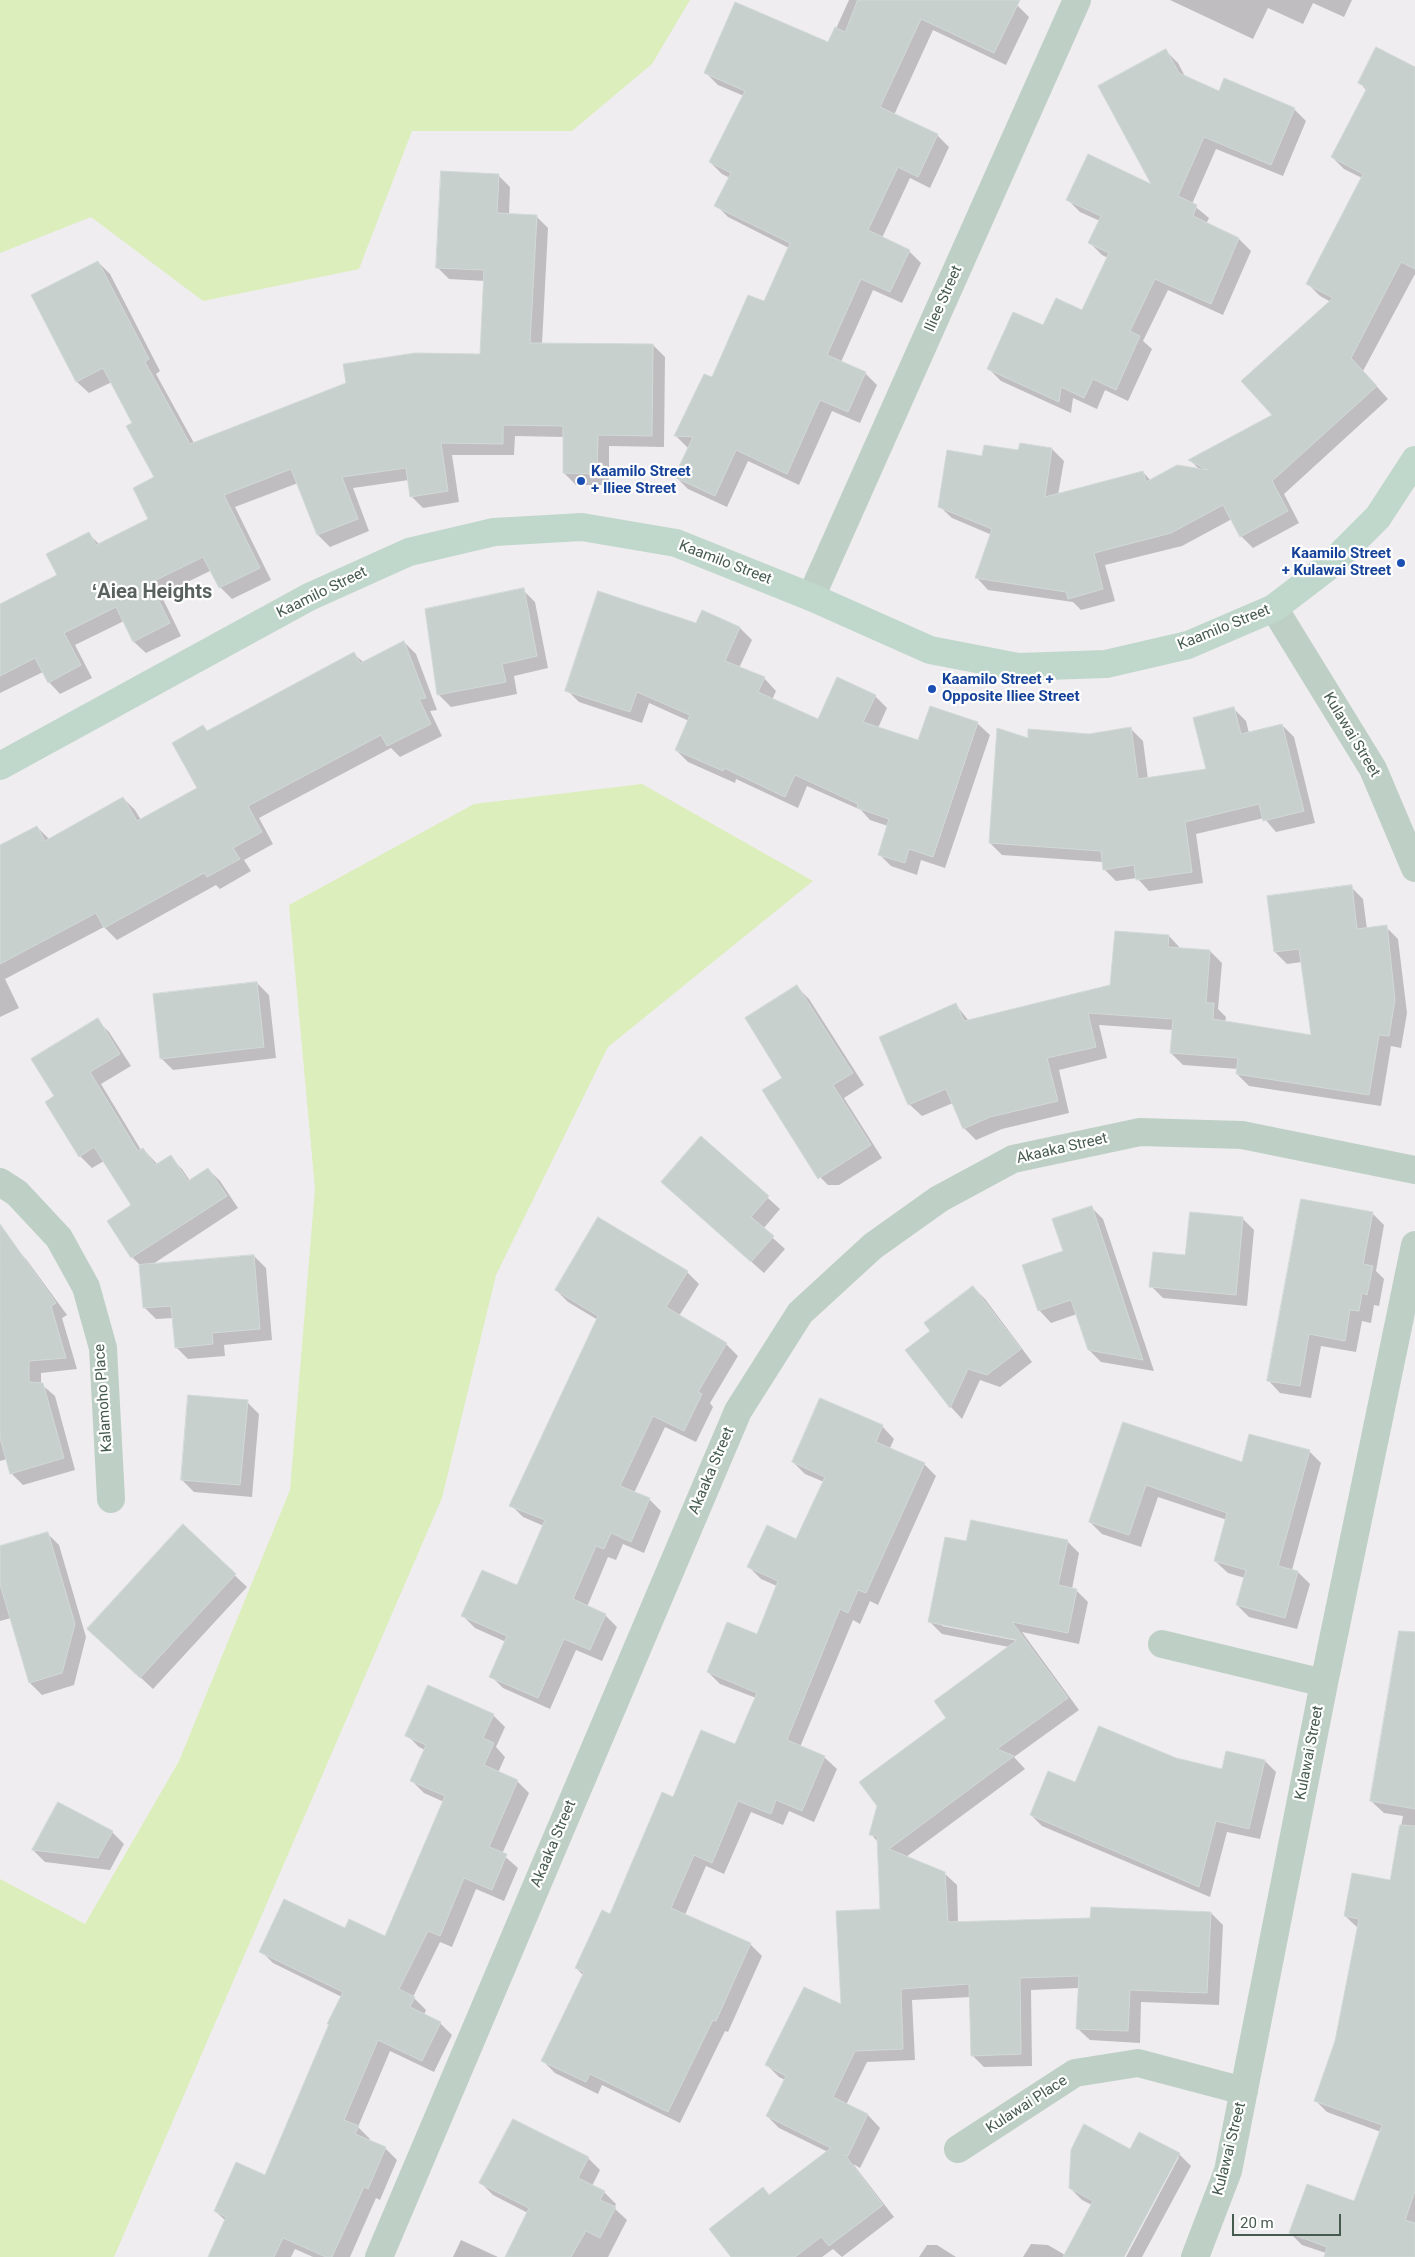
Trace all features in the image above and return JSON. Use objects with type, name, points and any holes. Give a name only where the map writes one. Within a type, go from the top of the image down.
[{"type":"street","name":"Iliee Street","points":[[811,598],[1077,0]]},
{"type":"street","name":"Kaamilo Street","points":[[0,766],[309,597],[410,552],[494,532],[582,526],[676,543],[811,598],[930,650],[1018,668],[1106,664],[1188,645],[1274,608],[1329,566],[1378,517],[1415,460]]},
{"type":"street","name":"Kulawai Street","points":[[1274,608],[1373,769],[1415,868]]},
{"type":"street","name":"Akaaka Street","points":[[379,2257],[738,1411],[800,1313],[873,1246],[939,1200],[1013,1159],[1140,1132],[1242,1135],[1415,1170]]},
{"type":"street","name":"Kalamoho Place","points":[[0,1182],[17,1194],[59,1238],[86,1287],[103,1348],[111,1499]]},
{"type":"street","name":"Kulawai Street","points":[[1195,2257],[1228,2171],[1324,1683],[1415,1245]]},
{"type":"street","points":[[1162,1644],[1324,1683]]},
{"type":"street","name":"Kulawai Place","points":[[958,2149],[1075,2073],[1138,2062],[1244,2091]]},
{"type":"green space","points":[[0,0],[690,0],[652,64],[572,131],[412,131],[359,269],[203,301],[91,217],[0,253]]},
{"type":"green space","points":[[642,784],[813,881],[608,1047],[496,1275],[442,1498],[114,2257],[0,2257],[0,1879],[85,1924],[179,1761],[290,1490],[315,1189],[289,905],[474,804]]},
{"type":"building","points":[[858,0],[1020,0],[994,53],[921,19],[880,107],[938,134],[918,177],[898,167],[868,230],[910,250],[890,292],[861,279],[827,355],[866,372],[848,412],[820,400],[787,474],[736,450],[715,496],[674,477],[693,437],[674,436],[704,374],[712,377],[748,295],[764,301],[790,243],[714,206],[731,173],[709,162],[745,91],[704,73],[735,2],[828,42],[835,27],[845,32]]},
{"type":"building","points":[[1376,47],[1415,67],[1415,269],[1401,262],[1351,358],[1377,386],[1272,481],[1288,511],[1240,537],[1223,505],[1171,533],[1094,553],[1103,589],[1068,599],[1066,592],[975,578],[992,529],[938,507],[947,450],[982,456],[984,445],[1018,450],[1020,443],[1052,448],[1045,497],[1143,471],[1146,482],[1177,465],[1208,470],[1188,460],[1272,415],[1241,381],[1333,298],[1306,284],[1363,174],[1331,157],[1367,88],[1358,83]]},
{"type":"building","points":[[1166,49],[1179,73],[1219,91],[1224,78],[1295,108],[1271,165],[1204,137],[1178,196],[1197,205],[1193,216],[1239,238],[1211,304],[1155,279],[1130,331],[1140,336],[1116,390],[1093,379],[1084,398],[1061,387],[1059,402],[987,369],[1013,312],[1043,325],[1056,298],[1082,310],[1109,253],[1088,243],[1101,216],[1066,200],[1088,154],[1151,184],[1098,86]]},
{"type":"building","points":[[441,171],[499,174],[497,213],[537,215],[530,343],[653,344],[652,436],[598,435],[597,474],[563,473],[563,426],[503,425],[503,444],[441,443],[448,491],[410,497],[406,468],[342,477],[358,519],[317,535],[291,469],[224,495],[260,568],[219,588],[203,557],[150,583],[170,623],[133,642],[116,607],[64,633],[81,665],[48,683],[35,658],[0,676],[0,604],[57,575],[46,554],[89,532],[96,545],[148,519],[133,488],[154,477],[126,426],[132,423],[103,368],[76,382],[31,295],[98,261],[149,359],[145,362],[190,444],[346,383],[343,364],[415,353],[480,354],[484,270],[436,268]]},
{"type":"building","points":[[524,588],[537,656],[502,664],[506,682],[437,695],[425,609]]},
{"type":"building","points":[[598,591],[696,623],[702,610],[740,627],[725,661],[765,677],[758,692],[818,719],[837,677],[876,695],[863,722],[918,740],[930,706],[978,722],[933,857],[909,849],[905,863],[878,855],[889,819],[857,808],[858,804],[795,775],[785,797],[724,768],[723,771],[675,750],[690,715],[637,692],[630,712],[565,691]]},
{"type":"building","points":[[404,641],[426,698],[419,699],[431,724],[387,746],[381,735],[248,806],[262,832],[233,848],[240,859],[207,877],[204,873],[104,928],[96,913],[0,964],[0,845],[37,826],[45,841],[123,797],[137,821],[197,788],[172,743],[203,725],[207,731],[354,652],[360,663]]},
{"type":"building","points":[[1234,707],[1241,734],[1282,724],[1304,811],[1263,821],[1259,804],[1185,822],[1192,872],[1136,880],[1134,865],[1103,870],[1101,851],[989,843],[997,728],[1028,738],[1028,729],[1089,734],[1131,727],[1138,779],[1206,769],[1193,718]]},
{"type":"building","points":[[1352,885],[1357,929],[1387,925],[1395,1000],[1389,1036],[1379,1035],[1369,1095],[1236,1074],[1238,1058],[1170,1053],[1173,1019],[1088,1013],[1096,1047],[1047,1058],[1058,1101],[990,1117],[963,1129],[946,1089],[908,1105],[879,1037],[956,1003],[964,1021],[1110,985],[1115,931],[1169,935],[1168,947],[1210,950],[1206,1003],[1214,1003],[1213,1019],[1311,1035],[1299,949],[1274,952],[1267,896]]},
{"type":"building","points":[[257,982],[264,1047],[160,1059],[153,994]]},
{"type":"building","points":[[797,985],[853,1073],[833,1085],[871,1145],[818,1179],[762,1090],[782,1078],[745,1018]]},
{"type":"building","points":[[98,1018],[120,1054],[90,1072],[138,1151],[143,1148],[155,1165],[171,1155],[188,1181],[208,1168],[227,1196],[131,1258],[107,1221],[131,1205],[94,1147],[79,1157],[45,1102],[54,1096],[31,1059]]},
{"type":"building","points":[[701,1136],[769,1196],[751,1217],[774,1236],[751,1262],[661,1182]]},
{"type":"building","points":[[1301,1199],[1373,1212],[1363,1264],[1373,1266],[1367,1295],[1362,1293],[1359,1311],[1350,1310],[1345,1341],[1309,1334],[1300,1386],[1267,1381]]},
{"type":"building","points":[[1092,1206],[1143,1360],[1088,1350],[1071,1300],[1038,1311],[1022,1265],[1063,1251],[1052,1219]]},
{"type":"building","points":[[1190,1212],[1243,1217],[1236,1295],[1149,1287],[1153,1252],[1185,1255]]},
{"type":"building","points":[[598,1217],[688,1271],[666,1307],[727,1343],[698,1392],[702,1394],[684,1431],[653,1416],[620,1486],[650,1498],[631,1542],[611,1533],[604,1549],[596,1546],[573,1599],[606,1614],[590,1650],[564,1639],[538,1698],[489,1677],[507,1636],[461,1616],[482,1570],[517,1585],[545,1520],[509,1506],[598,1316],[555,1290]]},
{"type":"building","points":[[0,1224],[56,1303],[51,1306],[66,1358],[29,1361],[29,1382],[43,1383],[64,1458],[10,1474],[0,1438]]},
{"type":"building","points":[[254,1255],[260,1329],[212,1333],[213,1344],[175,1348],[171,1306],[143,1308],[139,1265]]},
{"type":"building","points":[[973,1286],[1021,1349],[987,1375],[968,1369],[950,1408],[905,1350],[930,1331],[924,1323]]},
{"type":"building","points":[[188,1395],[248,1400],[240,1485],[181,1480]]},
{"type":"building","points":[[820,1398],[883,1425],[876,1442],[925,1463],[866,1593],[858,1590],[848,1613],[840,1609],[787,1740],[825,1756],[802,1811],[776,1800],[771,1814],[738,1801],[712,1863],[694,1855],[671,1908],[751,1943],[716,2021],[713,2020],[668,2112],[590,2074],[586,2082],[541,2061],[584,1972],[575,1968],[602,1910],[610,1914],[662,1792],[673,1797],[701,1730],[735,1744],[757,1693],[707,1672],[727,1622],[757,1634],[778,1581],[747,1567],[767,1525],[796,1539],[825,1477],[792,1462]]},
{"type":"building","points":[[1123,1422],[1242,1462],[1249,1434],[1310,1450],[1278,1566],[1298,1571],[1285,1618],[1236,1605],[1246,1570],[1214,1561],[1227,1513],[1146,1485],[1129,1535],[1089,1522]]},
{"type":"building","points":[[971,1520],[1068,1540],[1058,1585],[1077,1589],[1068,1633],[1012,1622],[1068,1698],[997,1749],[1014,1756],[889,1849],[945,1872],[948,1922],[1090,1918],[1091,1907],[1211,1912],[1207,1993],[1130,1990],[1128,2031],[1076,2029],[1079,1976],[1020,1978],[1021,2054],[971,2056],[969,1984],[901,1989],[903,2049],[855,2051],[833,2097],[868,2114],[848,2156],[845,2155],[883,2205],[829,2246],[821,2237],[795,2257],[731,2257],[709,2229],[763,2187],[769,2195],[831,2148],[766,2116],[786,2076],[765,2065],[804,1987],[841,2004],[836,1911],[880,1909],[877,1836],[869,1835],[877,1806],[859,1782],[946,1718],[934,1701],[1017,1640],[928,1622],[945,1537],[966,1541]]},
{"type":"building","points":[[183,1524],[236,1574],[140,1678],[87,1629]]},
{"type":"building","points":[[48,1532],[75,1624],[62,1673],[29,1683],[0,1584],[0,1546]]},
{"type":"building","points":[[1399,1631],[1415,1632],[1415,1809],[1370,1801]]},
{"type":"building","points":[[428,1685],[494,1714],[483,1738],[494,1743],[484,1765],[518,1780],[489,1847],[507,1854],[492,1890],[464,1878],[440,1936],[428,1931],[399,1989],[415,1997],[410,2007],[441,2022],[422,2061],[378,2040],[344,2120],[359,2126],[355,2134],[386,2147],[368,2189],[364,2187],[332,2257],[326,2257],[283,2238],[274,2257],[208,2257],[226,2217],[214,2211],[236,2162],[265,2175],[329,2024],[327,2024],[343,1992],[259,1952],[284,1899],[345,1928],[349,1919],[385,1936],[445,1796],[410,1781],[426,1745],[405,1736]]},
{"type":"building","points":[[1099,1726],[1176,1758],[1222,1769],[1226,1751],[1265,1760],[1249,1829],[1216,1821],[1199,1887],[1030,1815],[1048,1771],[1075,1782]]},
{"type":"building","points":[[58,1802],[113,1831],[98,1858],[32,1850]]},
{"type":"building","points":[[1400,1825],[1415,1826],[1415,2191],[1405,2220],[1415,2223],[1415,2257],[1324,2257],[1327,2247],[1289,2233],[1307,2184],[1354,2201],[1382,2125],[1314,2101],[1335,2041],[1359,1919],[1344,1916],[1352,1873],[1390,1880]]},
{"type":"building","points":[[513,2119],[589,2157],[578,2178],[605,2191],[600,2200],[616,2207],[600,2238],[586,2231],[571,2257],[505,2257],[529,2208],[479,2183]]},
{"type":"building","points":[[1084,2124],[1130,2149],[1139,2132],[1180,2153],[1124,2257],[1063,2257],[1093,2201],[1069,2188],[1071,2150]]},
{"type":"place","name":"Kaamilo Street + Iliee Street","points":[[581,481]]},
{"type":"place","name":"Kaamilo Street + Kulawai Street","points":[[1401,563]]},
{"type":"place","name":"Kaamilo Street + Opposite Iliee Street","points":[[932,689]]},
{"type":"district","name":"ʻAiea Heights","points":[[152,593]]}]
